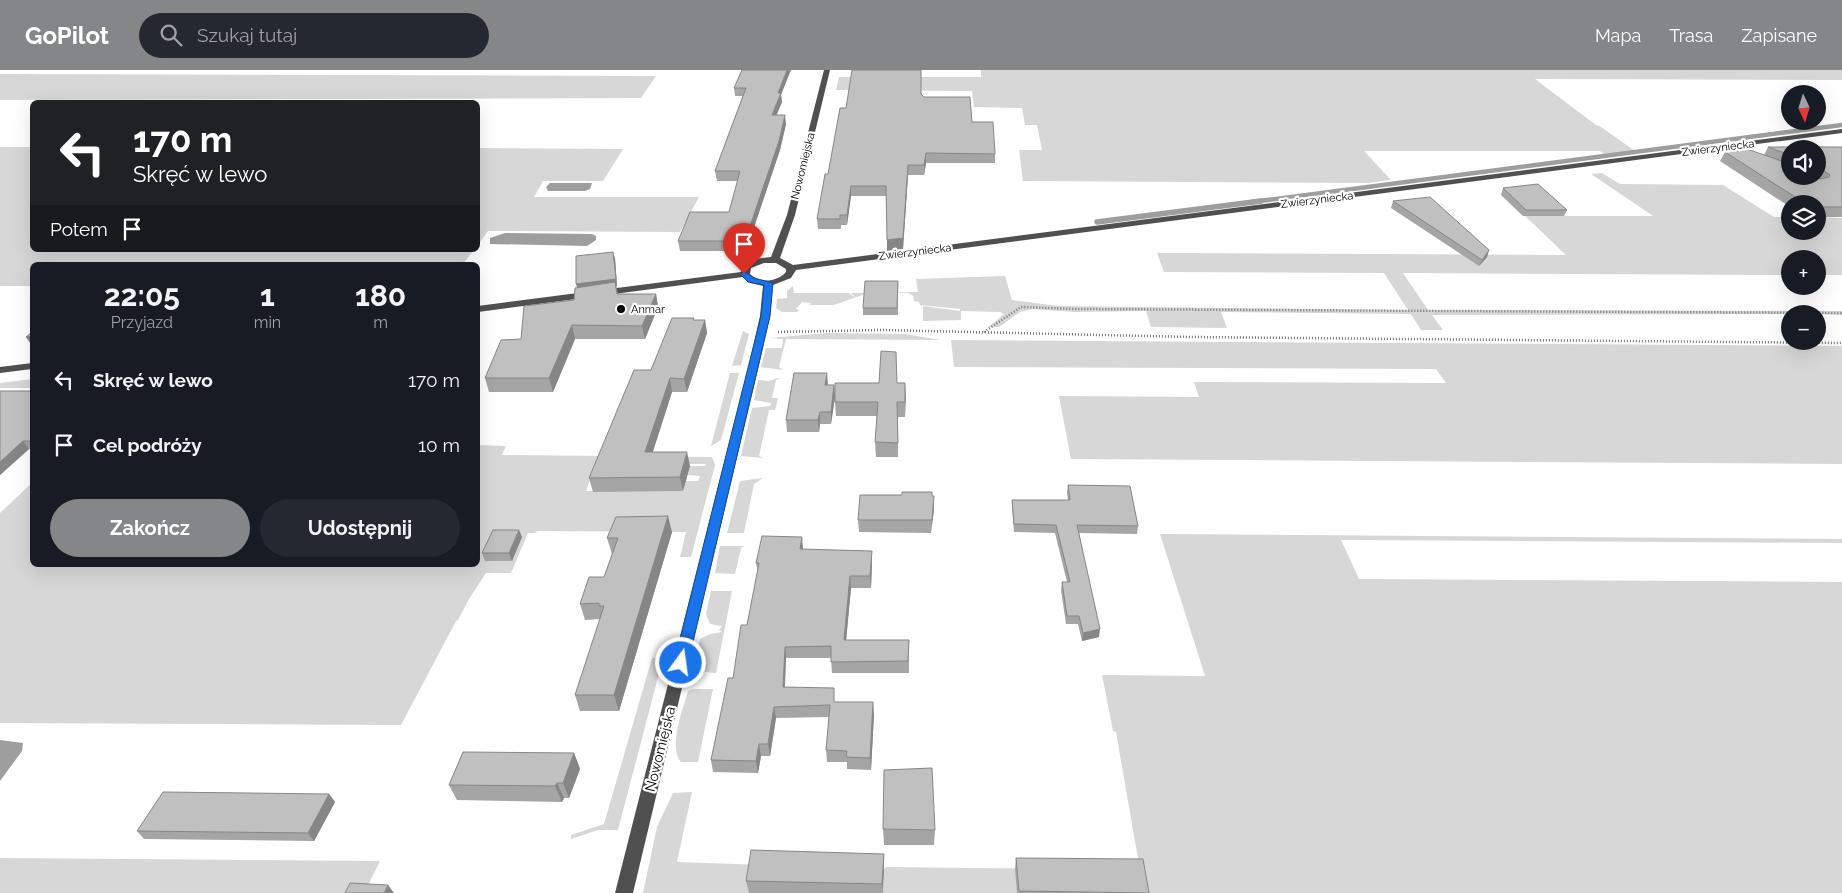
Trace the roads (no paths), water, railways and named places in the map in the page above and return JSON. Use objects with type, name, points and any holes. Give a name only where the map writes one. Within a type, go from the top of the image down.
[{"type":"street","name":"Nowomiejska","points":[[774,261],[791,215],[827,70]]},
{"type":"street","name":"Zwierzyniecka","points":[[791,268],[1842,131]]},
{"type":"street","points":[[1724,147],[1742,154]]},
{"type":"street","points":[[480,309],[744,274],[751,280],[768,283],[786,278],[792,272],[791,268],[784,263],[764,261],[747,268],[744,274]]},
{"type":"street","name":"Nowomiejska","points":[[624,893],[755,361],[765,316],[768,283]]},
{"type":"street","points":[[0,370],[30,366]]},
{"type":"waterway","points":[[1252,202],[1842,125]]},
{"type":"waterway","points":[[1097,222],[1261,201]]},
{"type":"place","name":"Anmar","points":[[621,309]]}]
